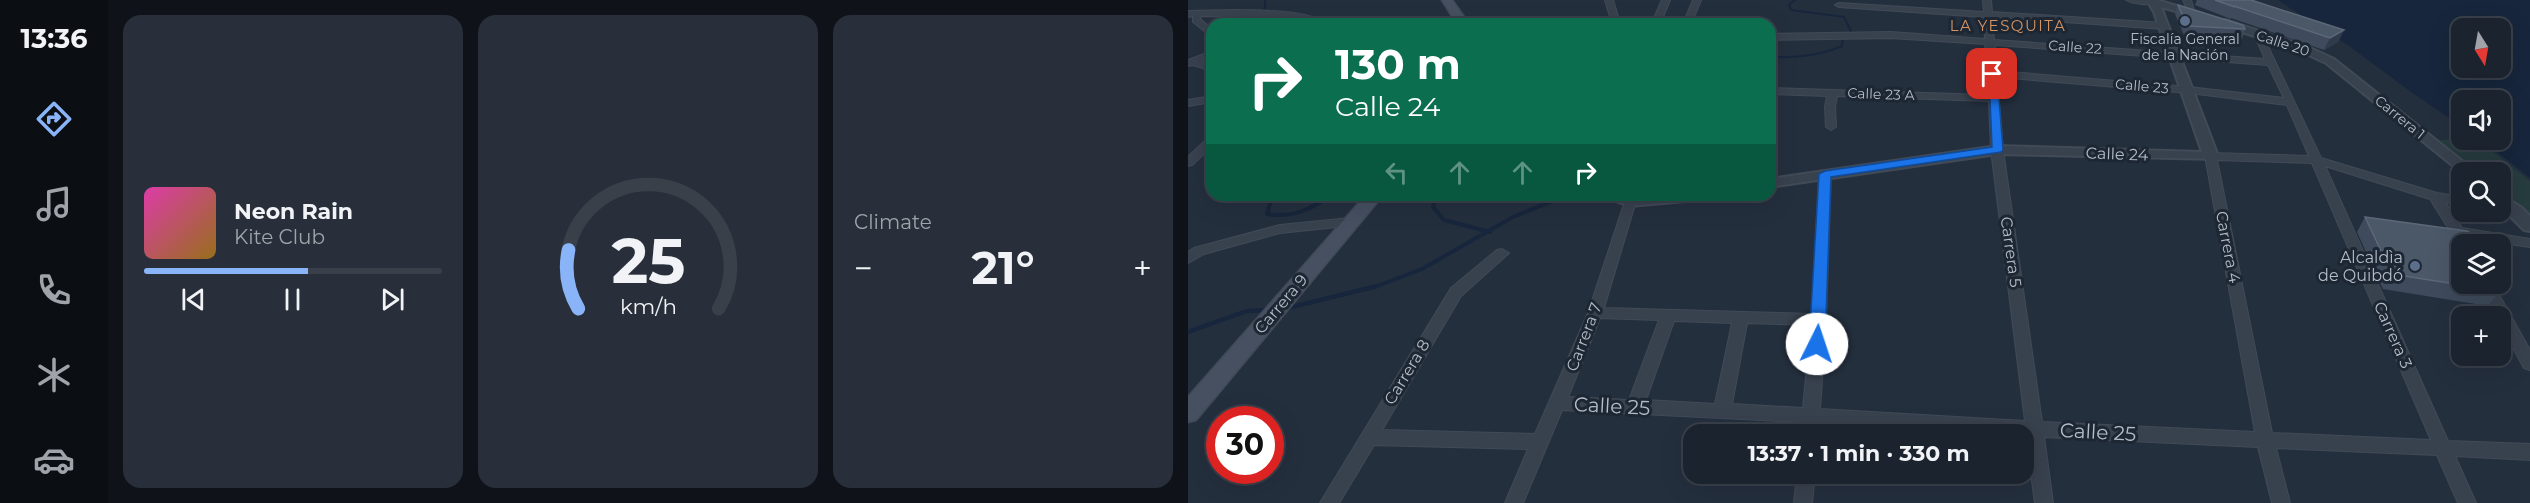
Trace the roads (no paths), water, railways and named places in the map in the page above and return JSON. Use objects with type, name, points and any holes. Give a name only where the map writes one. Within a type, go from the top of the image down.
[{"type":"main road","points":[[1447,0],[1459,18]]},
{"type":"main road","name":"Carrera 9","points":[[1188,413],[1370,201]]},
{"type":"street","points":[[1613,0],[1616,18]]},
{"type":"street","points":[[1659,18],[1666,0]]},
{"type":"street","points":[[1690,18],[1697,0]]},
{"type":"street","name":"Carrera 5","points":[[1987,0],[1997,150],[2033,424]]},
{"type":"street","name":"Calle 20","points":[[2130,0],[2152,1],[2192,12],[2304,49],[2330,61]]},
{"type":"street","points":[[2187,0],[2192,12]]},
{"type":"street","name":"Carrera 4","points":[[2152,1],[2165,26],[2211,156],[2265,440],[2281,503]]},
{"type":"street","points":[[1839,5],[1896,5],[1988,15],[2073,34],[2165,26]]},
{"type":"street","points":[[1188,14],[1269,15],[1302,18]]},
{"type":"street","points":[[1198,14],[1196,20],[1198,24],[1206,30]]},
{"type":"street","name":"Calle 22","points":[[1776,36],[1858,34],[1989,40],[2073,34],[2176,55],[2272,62]]},
{"type":"street","name":"Carrera 3","points":[[2259,36],[2317,160],[2467,503]]},
{"type":"street","points":[[1191,63],[1206,57]]},
{"type":"street","name":"Carrera 1","points":[[2330,61],[2456,162]]},
{"type":"street","points":[[1191,63],[1206,67]]},
{"type":"street","name":"Calle 23","points":[[1992,74],[2189,90],[2291,102]]},
{"type":"street","name":"Calle 23 A","points":[[1776,91],[1993,98]]},
{"type":"street","points":[[1831,127],[1830,107],[1833,93]]},
{"type":"street","points":[[1188,103],[1206,100]]},
{"type":"street","points":[[1188,163],[1206,146]]},
{"type":"street","name":"Calle 24","points":[[1776,182],[1997,150],[2317,160],[2451,199]]},
{"type":"street","points":[[1810,424],[1819,320],[1825,174]]},
{"type":"street","points":[[2435,196],[2459,234]]},
{"type":"street","name":"Carrera 7","points":[[1514,503],[1595,313],[1630,201]]},
{"type":"street","points":[[2511,206],[2530,226]]},
{"type":"street","points":[[2511,210],[2517,211]]},
{"type":"street","points":[[1192,251],[1280,229],[1351,222]]},
{"type":"street","points":[[2511,242],[2530,243]]},
{"type":"street","name":"Carrera 8","points":[[1329,503],[1456,292],[1502,253]]},
{"type":"street","points":[[2492,294],[2530,364]]},
{"type":"street","points":[[1595,313],[1819,320]]},
{"type":"street","points":[[1635,407],[1668,316]]},
{"type":"street","points":[[1722,411],[1740,318]]},
{"type":"street","name":"Calle 25","points":[[1558,403],[1954,424]]},
{"type":"street","name":"Carrera 5","points":[[2034,429],[2044,503]]},
{"type":"street","name":"Calle 25","points":[[2034,429],[2530,452]]},
{"type":"street","points":[[1368,437],[1541,442]]},
{"type":"street","points":[[1803,503],[1805,484]]},
{"type":"water","points":[[2278,0],[2530,0],[2530,178],[2495,150],[2511,150],[2511,90],[2451,90],[2451,119],[2349,46]]},
{"type":"waterway","points":[[1256,18],[1265,8],[1265,0]]},
{"type":"waterway","points":[[1776,57],[1807,56],[1825,52],[1842,46],[1843,38],[1851,31],[1844,17],[1791,10],[1789,5],[1795,0]]},
{"type":"waterway","points":[[1271,201],[1267,214],[1276,215],[1301,212],[1322,201]]},
{"type":"waterway","points":[[1435,201],[1433,207],[1444,220],[1488,231]]},
{"type":"waterway","points":[[1488,231],[1513,217],[1552,201]]},
{"type":"waterway","points":[[1372,288],[1422,269],[1488,231]]},
{"type":"waterway","points":[[1284,309],[1377,286]]},
{"type":"waterway","points":[[1188,332],[1247,311],[1268,310]]},
{"type":"place","name":"Fiscalía General de la Nación","points":[[2185,21]]},
{"type":"place","name":"Alcaldìa de Quibdó","points":[[2415,266]]},
{"type":"district","name":"LA YESQUITA","points":[[2008,25]]}]
